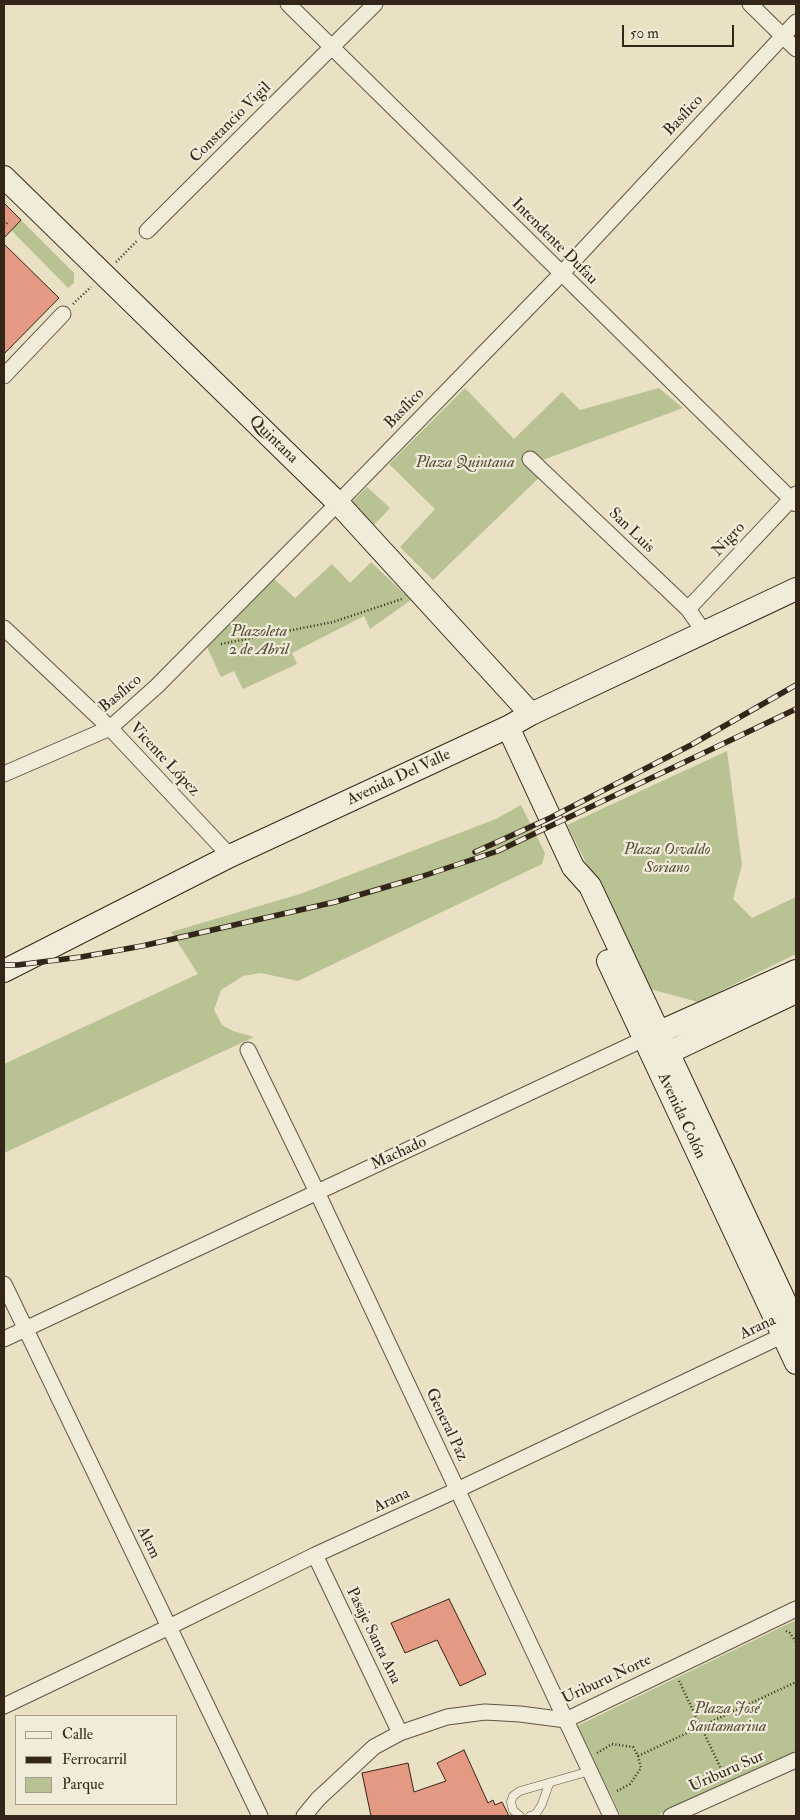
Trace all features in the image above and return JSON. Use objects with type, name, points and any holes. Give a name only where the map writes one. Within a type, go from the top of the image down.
[{"type":"main road","name":"Quintana","points":[[4,177],[338,504],[531,714]]},
{"type":"main road","name":"Avenida Del Valle","points":[[4,971],[230,856],[508,727],[531,714],[796,589]]},
{"type":"main road","name":"Avenida Colón","points":[[508,727],[573,867],[590,886],[651,1035],[792,1330],[796,1363]]},
{"type":"main road","name":"Machado","points":[[651,1035],[796,971]]},
{"type":"main road","points":[[661,1056],[796,992]]},
{"type":"street","name":"Intendente Dufau","points":[[288,4],[562,274],[795,499]]},
{"type":"street","name":"Constancio Vigil","points":[[147,231],[375,4]]},
{"type":"street","points":[[750,4],[796,49]]},
{"type":"street","name":"Basílico","points":[[4,774],[110,728],[157,686],[562,274],[796,22]]},
{"type":"street","points":[[4,376],[63,314]]},
{"type":"street","name":"San Luis","points":[[530,459],[688,609],[704,632]]},
{"type":"street","name":"Nigro","points":[[688,609],[795,499]]},
{"type":"street","name":"Vicente López","points":[[4,628],[110,728],[230,856]]},
{"type":"street","name":"Machado","points":[[4,1339],[651,1035]]},
{"type":"street","name":"General Paz","points":[[248,1050],[317,1192],[611,1816]]},
{"type":"street","name":"Alem","points":[[4,1284],[260,1816]]},
{"type":"street","name":"Arana","points":[[4,1706],[315,1555],[457,1490],[792,1330]]},
{"type":"street","name":"Pasaje Santa Ana","points":[[315,1555],[400,1733]]},
{"type":"street","name":"Uriburu Norte","points":[[304,1816],[318,1799],[374,1747],[400,1733],[447,1717],[485,1712],[566,1720],[796,1609]]},
{"type":"street","name":"Uriburu Sur","points":[[672,1816],[796,1760]]},
{"type":"lane","points":[[520,1816],[512,1810],[510,1802],[513,1796],[532,1787],[549,1784],[590,1771]]},
{"type":"lane","points":[[530,1816],[536,1814],[542,1804],[549,1784]]},
{"type":"path","points":[[4,226],[9,220]]},
{"type":"path","points":[[112,267],[147,231]]},
{"type":"path","points":[[63,314],[94,284]]},
{"type":"path","points":[[197,646],[216,645],[333,622],[420,593]]},
{"type":"path","points":[[780,1628],[790,1634],[796,1642]]},
{"type":"path","points":[[677,1678],[728,1783]]},
{"type":"path","points":[[638,1756],[796,1682]]},
{"type":"path","points":[[591,1756],[612,1744],[632,1747],[638,1756],[641,1768],[630,1784],[610,1794]]},
{"type":"green space","points":[[21,220],[74,273],[74,283],[68,288],[11,230]]},
{"type":"green space","name":"Plaza Quintana","points":[[465,388],[514,439],[562,392],[580,410],[659,388],[683,408],[540,461],[548,469],[433,580],[400,547],[435,509],[389,464]]},
{"type":"green space","points":[[367,487],[390,508],[372,527],[349,505]]},
{"type":"green space","name":"Plazoleta 2 de Abril","points":[[371,562],[411,600],[370,629],[364,616],[292,653],[297,664],[243,689],[234,671],[221,677],[207,647],[273,578],[295,598],[332,564],[350,583]]},
{"type":"green space","name":"Plaza Osvaldo Soriano","points":[[727,751],[742,865],[733,899],[752,918],[796,897],[796,954],[698,1002],[650,989],[567,825]]},
{"type":"green space","points":[[521,805],[545,853],[542,864],[298,981],[261,973],[243,976],[221,990],[214,1010],[222,1025],[233,1031],[254,1037],[4,1153],[4,1064],[198,974],[171,932],[300,894],[496,819]]},
{"type":"green space","name":"Plaza José Santamarina","points":[[796,1620],[796,1752],[656,1816],[621,1816],[577,1726]]},
{"type":"building","points":[[4,203],[21,220],[4,238]]},
{"type":"building","points":[[4,244],[59,298],[4,354]]},
{"type":"building","points":[[449,1599],[486,1674],[460,1686],[437,1640],[405,1653],[391,1623]]},
{"type":"building","points":[[464,1750],[488,1803],[493,1800],[495,1805],[502,1802],[509,1816],[371,1816],[362,1773],[408,1763],[414,1792],[446,1781],[437,1763]]},
{"type":"railway","points":[[475,852],[550,818],[691,745],[796,685]]},
{"type":"railway","points":[[4,965],[81,957],[142,946],[335,902],[420,877],[498,851],[796,709]]}]
